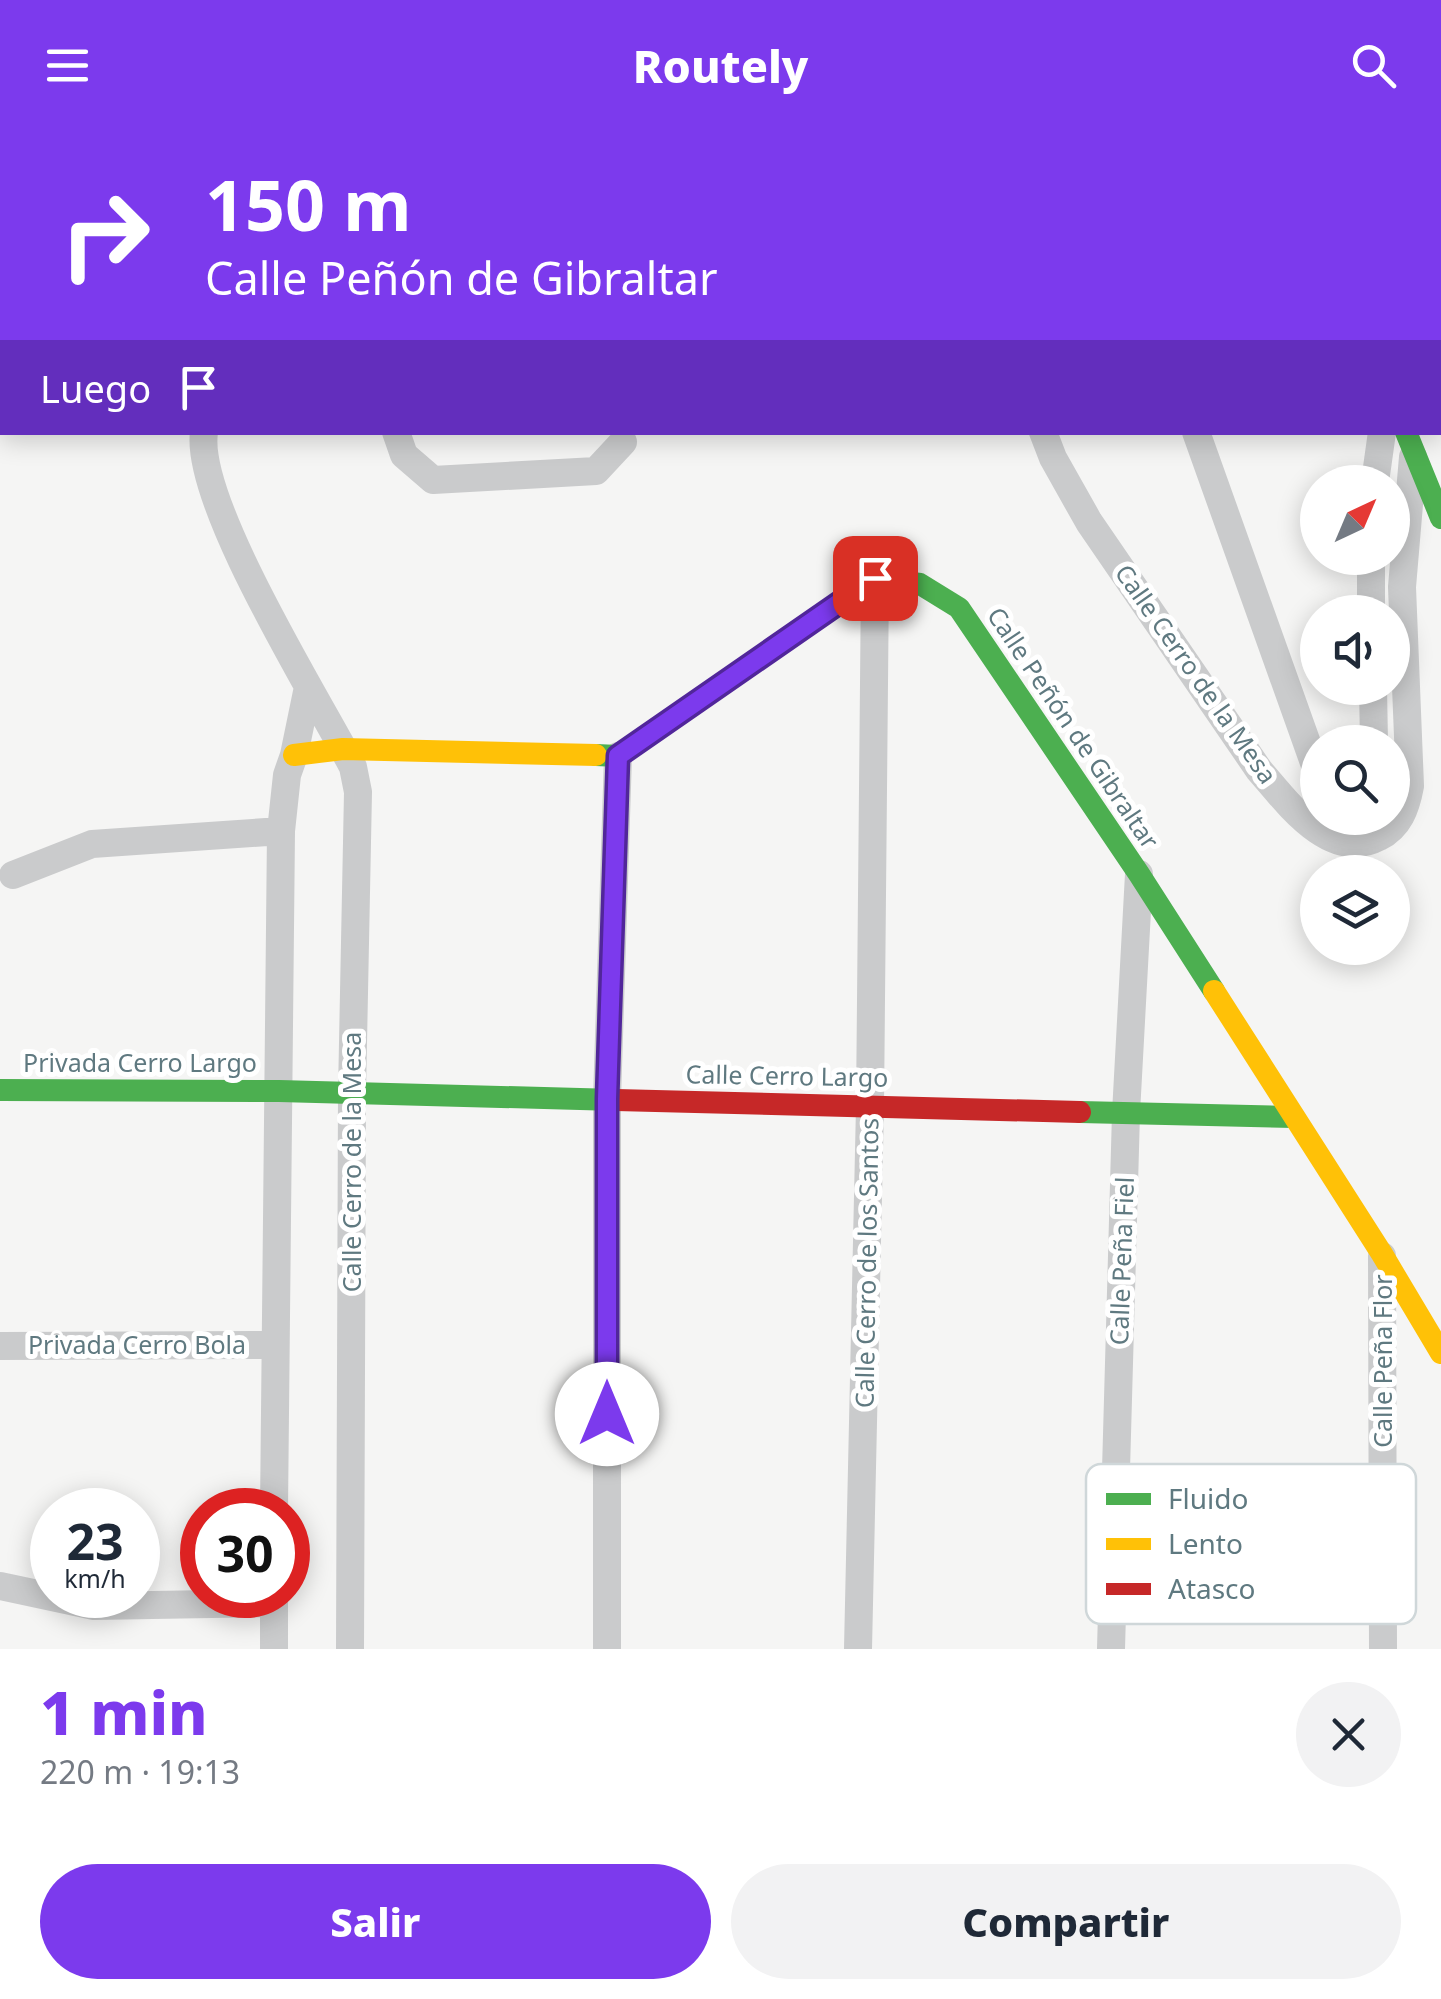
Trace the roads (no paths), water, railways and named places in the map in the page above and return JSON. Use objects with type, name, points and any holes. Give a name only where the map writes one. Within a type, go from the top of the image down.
[{"type":"street","name":"Calle Cerro de la Mesa","points":[[204,435],[208,474],[239,553],[352,767],[358,792],[352,1093],[350,1649]]},
{"type":"street","points":[[397,435],[404,455],[433,480],[596,470],[623,442]]},
{"type":"street","name":"Calle Cerro de la Mesa","points":[[1044,435],[1089,522],[1259,770],[1300,814]]},
{"type":"street","points":[[1197,435],[1301,725]]},
{"type":"street","points":[[1377,465],[1382,435]]},
{"type":"street","name":"Calle Cerro de la Mesa","points":[[1408,725],[1402,588],[1410,442]]},
{"type":"street","points":[[1410,442],[1441,518]]},
{"type":"street","points":[[294,755],[343,749],[618,756],[875,578]]},
{"type":"street","name":"Calle Peñón de Gibraltar","points":[[875,578],[908,579],[936,590],[959,608],[1139,874],[1441,1352]]},
{"type":"street","name":"Calle Cerro de los Santos","points":[[858,1649],[870,1106],[875,578]]},
{"type":"street","points":[[274,1488],[281,831],[286,774],[294,755],[308,688]]},
{"type":"street","points":[[606,1649],[607,1099],[618,756]]},
{"type":"street","points":[[12,875],[92,844],[281,831]]},
{"type":"street","name":"Calle Cerro de la Mesa","points":[[1350,835],[1367,842],[1381,835]]},
{"type":"street","name":"Calle Peña Fiel","points":[[1116,1464],[1126,1113],[1139,874]]},
{"type":"street","name":"Privada Cerro Largo","points":[[0,1090],[279,1091]]},
{"type":"street","name":"Calle Cerro Largo","points":[[279,1091],[1294,1117]]},
{"type":"street","name":"Calle Peña Flor","points":[[1382,1254],[1383,1464]]},
{"type":"street","name":"Privada Cerro Bola","points":[[0,1346],[274,1344]]},
{"type":"street","points":[[0,1586],[94,1606],[180,1603]]},
{"type":"street","points":[[274,1618],[274,1649]]},
{"type":"street","name":"Calle Peña Fiel","points":[[1111,1649],[1112,1624]]},
{"type":"street","name":"Calle Peña Flor","points":[[1383,1624],[1383,1649]]}]
